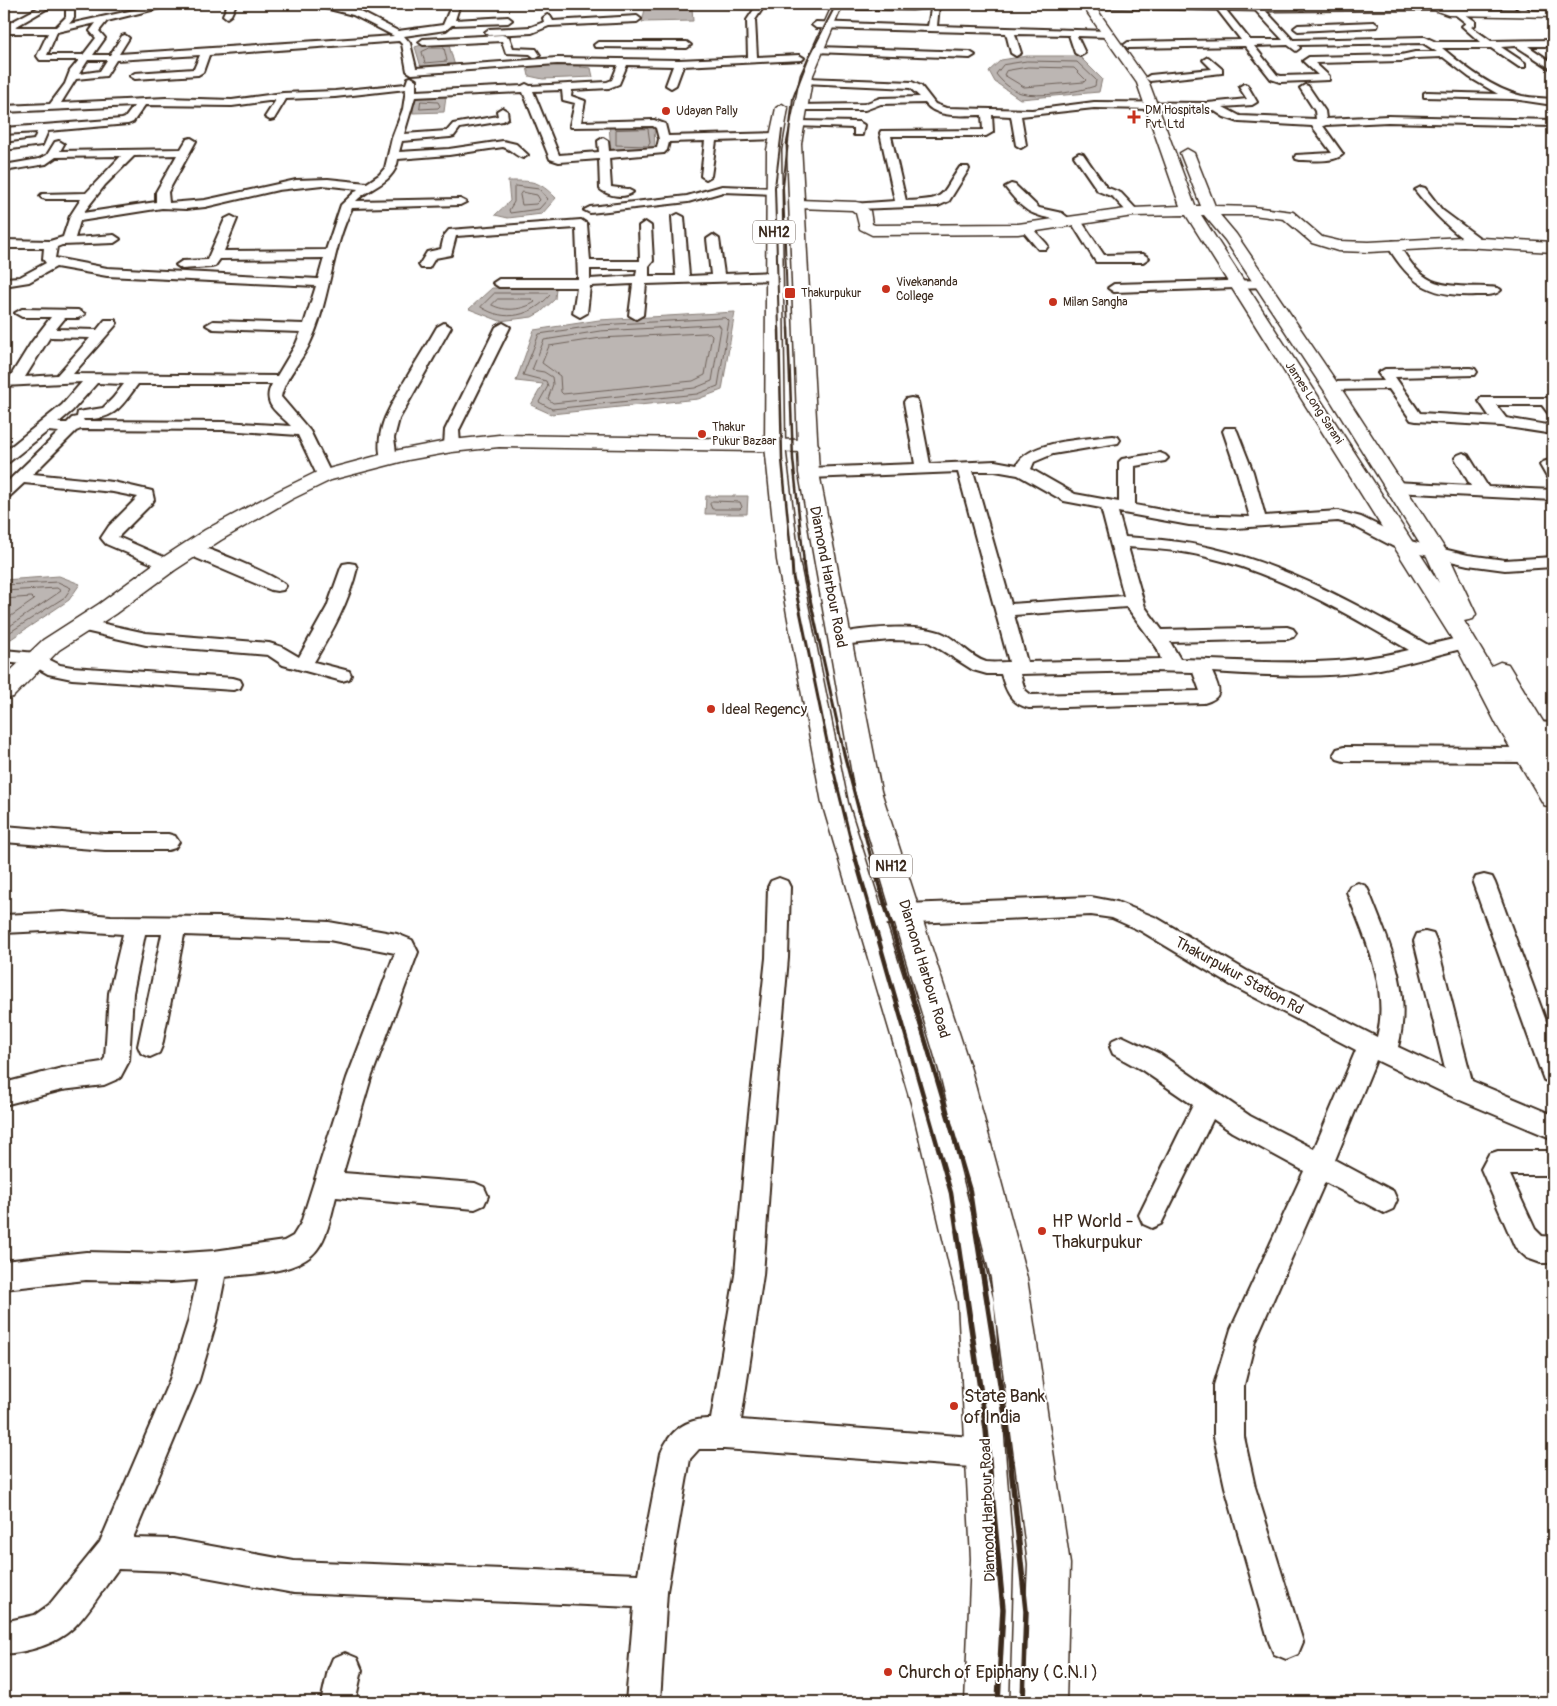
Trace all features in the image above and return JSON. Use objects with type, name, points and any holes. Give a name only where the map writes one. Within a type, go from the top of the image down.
[{"type":"main road","points":[[813,56],[904,7],[955,4]]},
{"type":"main road","points":[[1039,4],[1258,8],[1435,5],[1448,12],[1553,14]]},
{"type":"main road","name":"James Long Sarani","points":[[1087,4],[1119,38],[1159,106],[1199,210],[1238,285],[1466,642],[1553,798]]},
{"type":"main road","points":[[1102,4],[1119,38],[1150,78],[1159,106]]},
{"type":"main road","name":"Diamond Harbour Road","points":[[813,56],[774,150],[774,191],[786,232],[809,446],[809,473],[868,791],[955,1070],[1009,1278],[1049,1564],[1044,1702]]},
{"type":"main road","name":"Diamond Harbour Road","points":[[813,56],[794,144],[798,204],[786,232],[775,276],[775,446],[788,560],[835,803],[927,1103],[976,1302],[992,1559],[988,1702]]},
{"type":"main road","points":[[798,204],[856,206],[863,211],[864,226],[872,230],[1026,228],[1134,212],[1199,210],[1265,211],[1288,215],[1317,240],[1327,244],[1353,247],[1437,242],[1477,242],[1553,246]]},
{"type":"main road","points":[[1199,210],[1232,237],[1330,386],[1436,552],[1464,612],[1544,730],[1553,759]]},
{"type":"main road","points":[[4,691],[36,659],[64,635],[82,625],[167,565],[285,495],[324,476],[406,454],[452,446],[499,441],[809,446]]},
{"type":"street","points":[[4,30],[51,4]]},
{"type":"street","points":[[75,4],[70,10],[70,18],[56,30],[42,56],[43,58],[151,56],[402,39],[467,39],[486,42],[504,38],[508,49],[507,52],[534,52],[536,63]]},
{"type":"street","points":[[4,30],[56,30],[171,4]]},
{"type":"street","points":[[228,14],[232,4]]},
{"type":"street","points":[[320,4],[356,13],[402,39],[412,71],[408,115],[397,138],[392,166],[389,172],[353,198],[347,205],[310,328],[296,357],[275,389],[274,396],[278,404],[303,431],[311,443],[324,476]]},
{"type":"street","points":[[456,4],[450,24],[454,34],[532,30],[548,21],[596,33],[687,45]]},
{"type":"street","points":[[612,4],[654,4]]},
{"type":"street","points":[[596,33],[641,21],[647,4]]},
{"type":"street","points":[[720,4],[789,4],[813,56],[859,125],[858,133]]},
{"type":"street","points":[[1516,4],[1528,13]]},
{"type":"street","points":[[753,60],[751,20],[765,5]]},
{"type":"street","points":[[932,29],[935,5]]},
{"type":"street","points":[[1218,6],[1276,78],[1314,80],[1326,78],[1258,8]]},
{"type":"street","points":[[1456,12],[1472,23],[1467,28],[1522,65]]},
{"type":"street","points":[[53,107],[74,73],[100,38],[94,31],[105,18]]},
{"type":"street","points":[[402,39],[450,24],[514,19]]},
{"type":"street","points":[[4,23],[17,23]]},
{"type":"street","points":[[1278,29],[1374,25]]},
{"type":"street","points":[[897,65],[898,52],[908,28]]},
{"type":"street","points":[[664,139],[711,138],[813,56],[908,28],[1072,33],[1119,38],[1246,43],[1425,40],[1472,74],[1516,97]]},
{"type":"street","points":[[967,30],[972,66]]},
{"type":"street","points":[[1010,31],[1016,53]]},
{"type":"street","points":[[596,33],[600,56],[599,61]]},
{"type":"street","points":[[1072,33],[1080,54]]},
{"type":"street","points":[[73,77],[94,76],[106,72],[125,38]]},
{"type":"street","points":[[467,39],[470,49]]},
{"type":"street","points":[[1434,46],[1553,43]]},
{"type":"street","points":[[1519,44],[1553,68]]},
{"type":"street","points":[[1309,60],[1414,60],[1415,55],[1479,53],[1469,45]]},
{"type":"street","points":[[135,76],[198,72],[206,52]]},
{"type":"street","points":[[412,71],[536,63],[550,58],[679,63],[898,52],[970,54]]},
{"type":"street","points":[[114,104],[151,56]]},
{"type":"street","points":[[813,56],[918,88]]},
{"type":"street","points":[[813,56],[865,107],[880,101],[926,100]]},
{"type":"street","points":[[1150,78],[1219,71],[1208,60]]},
{"type":"street","points":[[4,109],[141,103],[173,97],[223,103],[284,96],[411,90],[509,82],[526,88],[614,84],[624,62]]},
{"type":"street","points":[[671,84],[679,63]]},
{"type":"street","points":[[504,66],[509,82]]},
{"type":"street","points":[[914,73],[918,88],[926,100],[938,110],[1016,113],[1094,105],[1209,106],[1252,102],[1244,87]]},
{"type":"street","points":[[182,82],[188,74]]},
{"type":"street","points":[[72,106],[94,76]]},
{"type":"street","points":[[526,88],[529,106],[545,126],[556,158],[662,150],[664,139],[659,124],[571,125],[580,101],[562,99],[567,86]]},
{"type":"street","points":[[1300,157],[1334,156],[1338,154],[1319,124],[1320,111],[1316,102],[1304,88]]},
{"type":"street","points":[[1427,95],[1516,97],[1553,102]]},
{"type":"street","points":[[270,117],[284,96]]},
{"type":"street","points":[[1470,97],[1496,121]]},
{"type":"street","points":[[4,156],[8,147],[30,145],[41,135],[123,128],[141,103]]},
{"type":"street","points":[[483,110],[502,111],[529,106]]},
{"type":"street","points":[[1209,106],[1216,107],[1228,115],[1239,119],[1319,124],[1388,119],[1553,123]]},
{"type":"street","points":[[397,138],[450,134],[457,126],[503,118],[502,111]]},
{"type":"street","points":[[901,204],[885,133],[986,133],[988,132],[988,112]]},
{"type":"street","points":[[1016,113],[1021,145]]},
{"type":"street","points":[[603,124],[606,189],[612,192],[627,192]]},
{"type":"street","points":[[4,131],[65,139],[42,162],[4,168]]},
{"type":"street","points":[[706,176],[711,138]]},
{"type":"street","points":[[164,204],[162,203],[162,192],[191,141]]},
{"type":"street","points":[[393,156],[449,152],[503,144],[512,146],[523,155]]},
{"type":"street","points":[[52,154],[185,152]]},
{"type":"street","points":[[64,242],[90,196],[114,168],[131,154]]},
{"type":"street","points":[[1079,156],[1102,189],[1117,195],[1134,212]]},
{"type":"street","points":[[856,206],[929,204],[945,200],[964,169]]},
{"type":"street","points":[[76,218],[164,204],[178,206],[208,203],[250,192],[315,182],[369,187]]},
{"type":"street","points":[[1012,187],[1033,209],[1058,214],[1072,222],[1100,259],[1143,258]]},
{"type":"street","points":[[590,210],[688,199],[722,189],[774,191]]},
{"type":"street","points":[[1421,190],[1438,212],[1477,242]]},
{"type":"street","points":[[46,196],[90,196]]},
{"type":"street","points":[[347,205],[460,202]]},
{"type":"street","points":[[678,217],[683,280]]},
{"type":"street","points":[[107,272],[211,263],[231,219]]},
{"type":"street","points":[[425,265],[431,255],[447,252],[450,236],[453,233],[581,224],[585,284],[580,313]]},
{"type":"street","points":[[584,265],[643,265],[648,260],[645,226]]},
{"type":"street","points":[[1026,228],[1042,246]]},
{"type":"street","points":[[4,244],[50,245],[64,242],[114,239]]},
{"type":"street","points":[[713,239],[718,278]]},
{"type":"street","points":[[50,245],[49,259],[54,263],[107,272],[322,283]]},
{"type":"street","points":[[1393,245],[1406,267],[1435,288],[1449,292],[1496,290]]},
{"type":"street","points":[[216,255],[331,254]]},
{"type":"street","points":[[4,282],[20,282],[32,278],[54,263]]},
{"type":"street","points":[[636,315],[640,280],[644,274],[643,265]]},
{"type":"street","points":[[499,283],[585,284],[640,280],[775,276]]},
{"type":"street","points":[[1114,288],[1262,284]]},
{"type":"street","points":[[22,314],[78,314]]},
{"type":"street","points":[[9,381],[61,314]]},
{"type":"street","points":[[62,378],[110,323]]},
{"type":"street","points":[[213,324],[310,328]]},
{"type":"street","points":[[452,446],[452,430],[503,326]]},
{"type":"street","points":[[389,460],[387,438],[392,419],[444,328]]},
{"type":"street","points":[[45,333],[101,334]]},
{"type":"street","points":[[1470,372],[1385,373],[1416,417],[1501,422],[1553,430]]},
{"type":"street","points":[[9,381],[62,378],[281,380]]},
{"type":"street","points":[[4,459],[78,398],[94,378]]},
{"type":"street","points":[[61,412],[99,416],[108,413],[134,380]]},
{"type":"street","points":[[1330,386],[1393,385]]},
{"type":"street","points":[[1501,422],[1486,401],[1546,401],[1552,408]]},
{"type":"street","points":[[911,402],[924,470]]},
{"type":"street","points":[[4,493],[46,454],[68,428],[84,415]]},
{"type":"street","points":[[44,426],[68,428],[81,425],[224,426],[303,431]]},
{"type":"street","points":[[1230,431],[1245,472],[1259,522]]},
{"type":"street","points":[[1023,471],[1026,461],[1032,456],[1043,452],[1113,440]]},
{"type":"street","points":[[1127,508],[1127,462],[1160,458]]},
{"type":"street","points":[[1463,458],[1482,491]]},
{"type":"street","points":[[1553,464],[1548,465],[1553,476]]},
{"type":"street","points":[[809,473],[995,466],[1023,471],[1070,498],[1108,506],[1213,523],[1259,522],[1338,516],[1364,524],[1404,545],[1468,560],[1504,565],[1553,562]]},
{"type":"street","points":[[964,467],[1004,610],[1015,668],[1016,691],[1019,697],[1029,702],[1204,697],[1209,694],[1210,689],[1200,666]]},
{"type":"street","points":[[20,478],[113,487],[146,494],[146,500],[115,529],[109,538],[167,565]]},
{"type":"street","points":[[1394,487],[1553,495]]},
{"type":"street","points":[[1108,506],[1134,601],[1142,617],[1158,636],[1172,665]]},
{"type":"street","points":[[1118,541],[1182,547],[1209,552],[1257,566],[1354,610],[1424,651]]},
{"type":"street","points":[[192,549],[209,558],[265,578],[277,586]]},
{"type":"street","points":[[303,665],[334,615],[345,588],[349,568]]},
{"type":"street","points":[[1004,610],[1134,601]]},
{"type":"street","points":[[82,625],[146,639],[269,649],[276,651],[289,661],[342,675]]},
{"type":"street","points":[[1158,636],[1287,633]]},
{"type":"street","points":[[840,639],[919,634],[936,638],[966,661],[976,665],[1015,668],[1172,665],[1276,669],[1356,667],[1397,660],[1424,651],[1466,642]]},
{"type":"street","points":[[4,656],[36,659],[55,670],[72,673],[233,684]]},
{"type":"street","points":[[1344,754],[1528,755]]},
{"type":"street","points":[[4,834],[105,842],[168,842]]},
{"type":"street","points":[[1484,883],[1553,1072]]},
{"type":"street","points":[[724,1434],[749,1276],[760,1132],[777,958],[778,887]]},
{"type":"street","points":[[1286,1642],[1238,1479],[1229,1437],[1229,1385],[1241,1339],[1319,1167],[1392,1024],[1392,996],[1386,969],[1358,892]]},
{"type":"street","name":"Thakurpukur Station Rd","points":[[870,916],[1091,906],[1116,910],[1156,929],[1238,978],[1378,1049],[1462,1089],[1553,1127]]},
{"type":"street","points":[[4,924],[64,922],[329,930],[397,943],[404,947],[407,952],[359,1078],[313,1229],[303,1245],[290,1253],[273,1257],[214,1265],[170,1268],[86,1266],[4,1275]]},
{"type":"street","points":[[4,1094],[62,1079],[96,1076],[104,1074],[115,1067],[118,1056],[121,993],[136,925]]},
{"type":"street","points":[[150,1046],[175,926]]},
{"type":"street","points":[[1425,941],[1462,1089]]},
{"type":"street","points":[[1122,1047],[1151,1062],[1241,1124],[1384,1200]]},
{"type":"street","points":[[1152,1214],[1208,1102]]},
{"type":"street","points":[[1553,1164],[1498,1163],[1494,1169],[1524,1238],[1530,1245],[1544,1251],[1553,1250]]},
{"type":"street","points":[[327,1184],[474,1196]]},
{"type":"street","points":[[4,1638],[43,1629],[61,1617],[111,1553],[184,1380],[202,1322],[214,1265]]},
{"type":"street","points":[[643,1702],[651,1591],[676,1453],[685,1440],[698,1434],[724,1434],[986,1453]]},
{"type":"street","points":[[111,1553],[173,1555],[294,1577],[651,1591]]},
{"type":"street","points":[[338,1702],[345,1670]]},
{"type":"water","points":[[94,4],[138,4],[126,11],[87,9]]},
{"type":"water","points":[[660,7],[692,7],[693,21],[642,22],[645,9],[657,9]]},
{"type":"water","points":[[448,42],[455,66],[421,67],[415,47],[428,43]]},
{"type":"water","points":[[1027,56],[1079,56],[1102,79],[1099,92],[1020,99],[995,82],[989,71],[1001,60]]},
{"type":"water","points":[[580,64],[580,67],[591,68],[593,77],[543,79],[529,76],[527,67],[539,65]]},
{"type":"water","points":[[415,95],[446,97],[444,112],[413,113]]},
{"type":"water","points":[[654,124],[655,150],[611,152],[609,125]]},
{"type":"water","points":[[508,181],[535,183],[556,198],[542,214],[508,218],[495,215],[510,201]]},
{"type":"water","points":[[492,288],[556,288],[555,299],[541,312],[532,317],[500,321],[469,309]]},
{"type":"water","points":[[735,312],[722,390],[698,399],[551,414],[531,405],[543,384],[516,381],[534,330],[599,320]]},
{"type":"water","points":[[706,496],[748,496],[747,514],[705,514]]},
{"type":"water","points":[[59,576],[80,584],[69,600],[8,641],[4,641],[4,580]]},
{"type":"railway","points":[[788,330],[783,187],[793,98],[808,59],[836,4]]},
{"type":"railway","points":[[779,330],[775,187],[782,130]]},
{"type":"railway","points":[[779,328],[782,459],[792,563]]},
{"type":"railway","points":[[788,328],[793,459],[804,563]]},
{"type":"railway","points":[[792,561],[793,577],[830,756],[855,858]]},
{"type":"railway","points":[[803,561],[844,754],[871,858]]},
{"type":"railway","points":[[855,857],[951,1193],[957,1232]]},
{"type":"railway","points":[[871,857],[970,1191],[976,1232]]},
{"type":"railway","points":[[957,1231],[986,1429],[1003,1609],[998,1702]]},
{"type":"railway","points":[[976,1231],[1007,1428],[1026,1611],[1023,1702]]},
{"type":"place","name":"Udayan Pally","points":[[666,111]]},
{"type":"place","name":"DM Hospitals Pvt. Ltd","points":[[1134,117]]},
{"type":"place","name":"Vivekananda College","points":[[886,289]]},
{"type":"place","name":"Thakurpukur","points":[[790,293]]},
{"type":"place","name":"Milan Sangha","points":[[1053,302]]},
{"type":"place","name":"Thakur Pukur Bazaar","points":[[702,434]]},
{"type":"place","name":"Ideal Regency","points":[[711,709]]},
{"type":"place","name":"HP World - Thakurpukur","points":[[1042,1231]]},
{"type":"place","name":"State Bank of India","points":[[954,1406]]},
{"type":"place","name":"Church of Epiphany ( C.N.I )","points":[[888,1672]]}]
